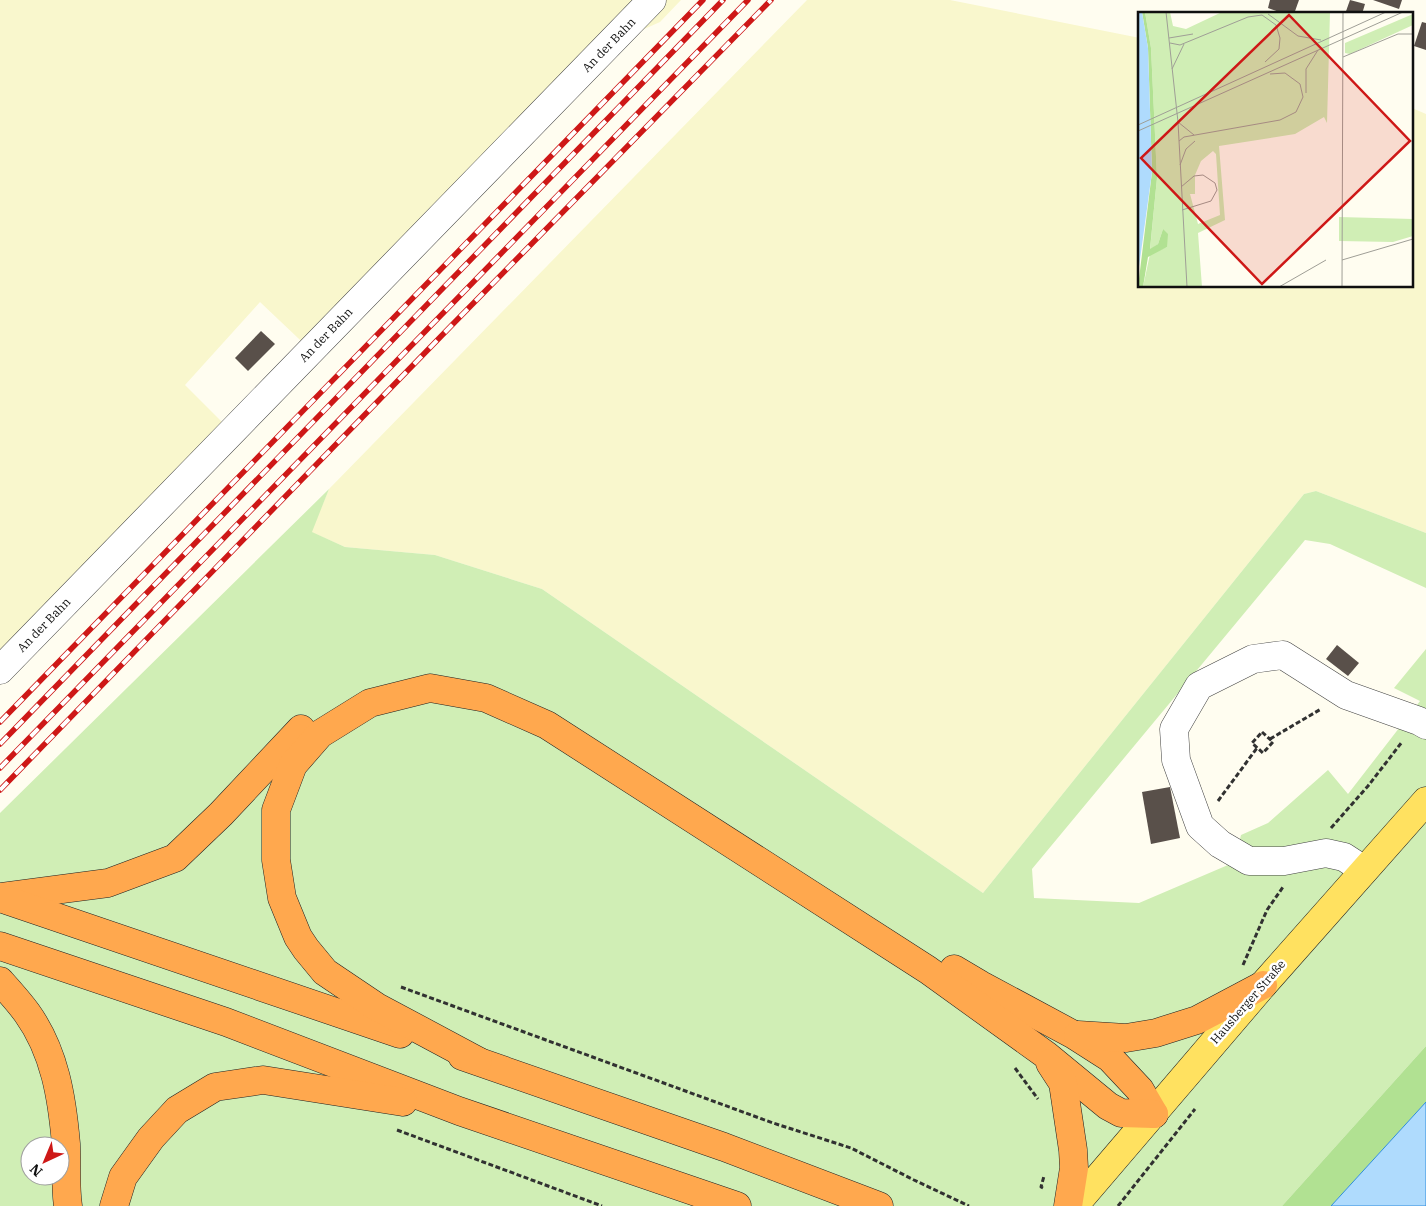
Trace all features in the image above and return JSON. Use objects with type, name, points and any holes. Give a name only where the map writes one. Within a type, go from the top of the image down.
[{"type":"highway","points":[[0,897],[108,883],[175,858],[221,814],[307,723],[364,688],[430,673],[484,680],[547,707],[980,986],[1074,1035],[1110,1058],[1140,1090],[1154,1114]]},
{"type":"highway","points":[[478,1061],[377,1007],[325,972],[306,949],[295,929],[282,898],[276,860],[276,810],[293,765],[320,734],[370,703],[430,688],[486,698],[547,725],[928,970],[1046,1055],[1108,1106],[1121,1113],[1154,1114]]},
{"type":"highway","points":[[0,897],[724,1147],[879,1206]]},
{"type":"highway","points":[[0,946],[226,1022],[459,1111],[738,1206]]},
{"type":"highway","points":[[0,980],[27,1013],[41,1035],[52,1061],[60,1090],[66,1146],[68,1206]]},
{"type":"highway","points":[[1074,1035],[1126,1038],[1156,1033],[1197,1020],[1263,985]]},
{"type":"highway","points":[[1046,1055],[1063,1083],[1073,1150],[1074,1168],[1068,1206]]},
{"type":"highway","points":[[114,1206],[123,1177],[150,1138],[178,1110],[215,1087],[263,1080],[459,1111]]},
{"type":"main road","name":"Hausberger Straße","points":[[1074,1206],[1263,985],[1426,801]]},
{"type":"street","name":"An der Bahn","points":[[0,670],[652,0]]},
{"type":"street","points":[[1364,870],[1344,857],[1326,853],[1284,862],[1249,861],[1220,844],[1200,826],[1176,760],[1174,729],[1198,686],[1253,659],[1283,655],[1346,695],[1423,723]]},
{"type":"path","points":[[1270,739],[1346,695]]},
{"type":"path","points":[[1237,972],[1243,965],[1267,910],[1304,858],[1423,723]]},
{"type":"path","points":[[1262,732],[1270,739],[1273,742],[1263,753],[1252,743],[1262,732]]},
{"type":"path","points":[[1200,826],[1257,748]]},
{"type":"path","points":[[397,985],[773,1123],[850,1148],[969,1206]]},
{"type":"path","points":[[1009,1062],[1039,1101]]},
{"type":"path","points":[[389,1127],[602,1206]]},
{"type":"path","points":[[1045,1168],[1041,1187],[1046,1191]]},
{"type":"shaded area","points":[[0,0],[681,0],[660,22],[642,30],[317,356],[260,302],[185,385],[237,437],[0,680]]},
{"type":"shaded area","points":[[807,0],[950,0],[1138,38],[1138,288],[1414,288],[1414,109],[1426,114],[1426,533],[1316,491],[1304,494],[983,893],[542,589],[435,555],[345,547],[311,532],[329,489]]},
{"type":"green space","points":[[329,489],[312,532],[345,547],[435,555],[542,589],[983,893],[1304,494],[1316,491],[1426,533],[1426,588],[1330,544],[1305,540],[1032,869],[1034,898],[1139,903],[1235,862],[1241,835],[1268,823],[1328,770],[1348,794],[1420,701],[1394,688],[1426,649],[1426,1046],[1282,1206],[0,1206],[0,813]]},
{"type":"green space","points":[[1426,1046],[1426,1102],[1331,1206],[1282,1206]]},
{"type":"water","points":[[1426,1102],[1426,1206],[1331,1206]]},
{"type":"building","points":[[1270,0],[1299,0],[1295,12],[1279,12],[1268,8]]},
{"type":"building","points":[[1350,0],[1365,4],[1363,12],[1346,12]]},
{"type":"building","points":[[1373,0],[1402,0],[1399,9]]},
{"type":"building","points":[[1422,22],[1426,23],[1426,50],[1414,46]]},
{"type":"building","points":[[261,331],[275,344],[248,371],[235,358]]},
{"type":"building","points":[[1337,645],[1359,663],[1348,676],[1326,659]]},
{"type":"building","points":[[1170,787],[1180,838],[1151,844],[1142,792]]},
{"type":"railway","points":[[0,722],[703,0]]},
{"type":"railway","points":[[0,744],[723,0]]},
{"type":"railway","points":[[0,768],[748,0]]},
{"type":"railway","points":[[0,790],[771,0]]}]
